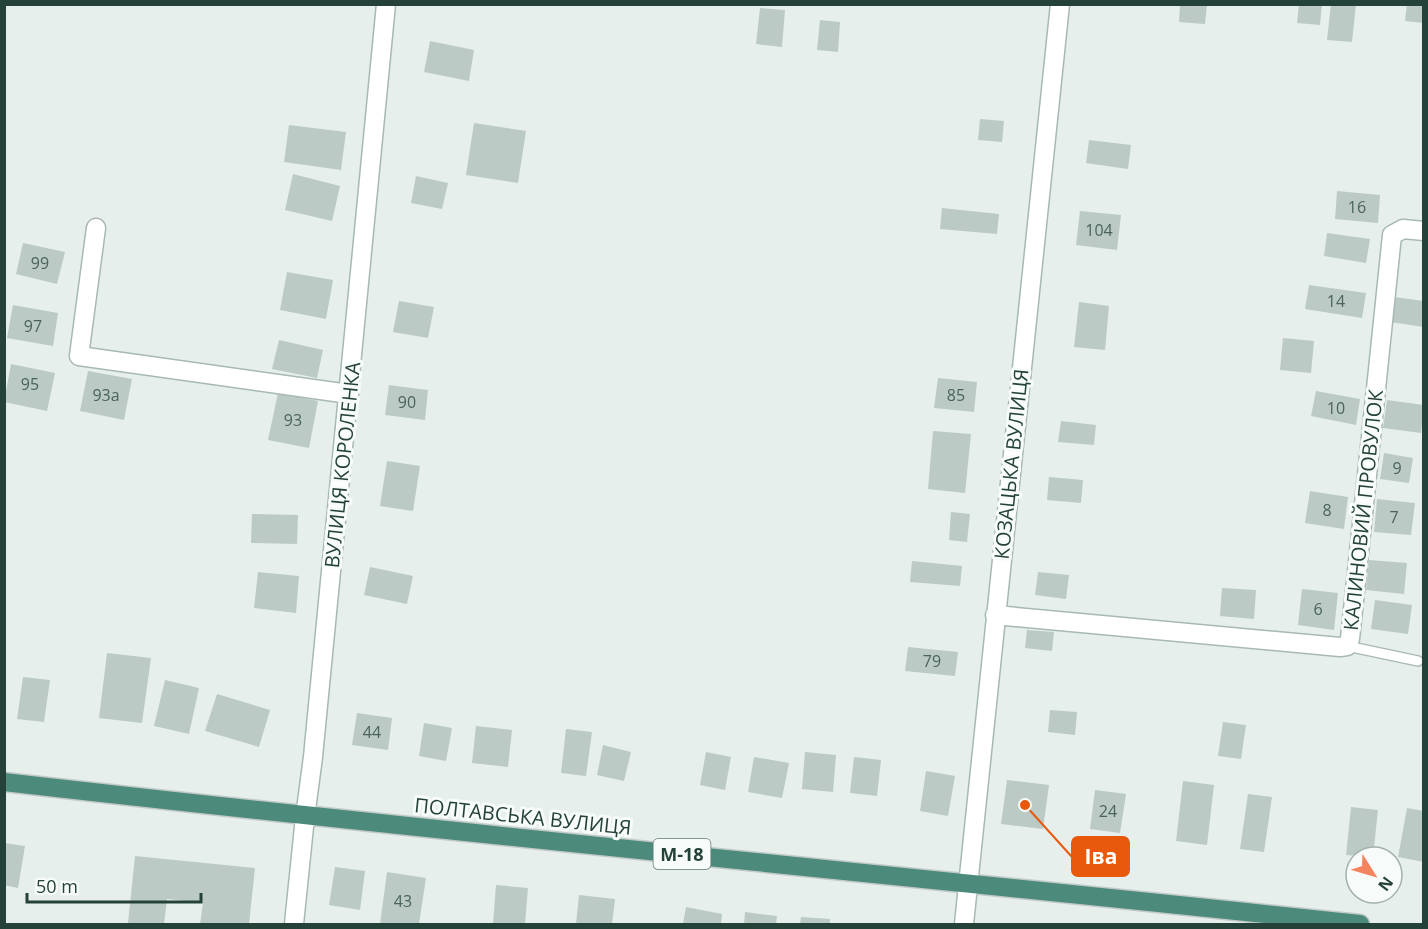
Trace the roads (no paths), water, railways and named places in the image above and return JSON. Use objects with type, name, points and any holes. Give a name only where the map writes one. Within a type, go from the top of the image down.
[{"type":"highway","name":"ПОЛТАВСЬКА ВУЛИЦЯ","points":[[4,782],[305,817],[968,882],[1360,924]]},
{"type":"street","name":"ВУЛИЦЯ КОРОЛЕНКА","points":[[294,924],[313,757],[386,4]]},
{"type":"street","name":"КОЗАЦЬКА ВУЛИЦЯ","points":[[964,924],[1060,4]]},
{"type":"street","points":[[96,228],[79,356],[349,394]]},
{"type":"street","name":"КАЛИНОВИЙ ПРОВУЛОК","points":[[995,615],[1347,646],[1350,639],[1392,235],[1403,229],[1424,231]]},
{"type":"lane","points":[[1347,646],[1418,661]]},
{"type":"place","name":"Іва","points":[[1025,805]]}]
